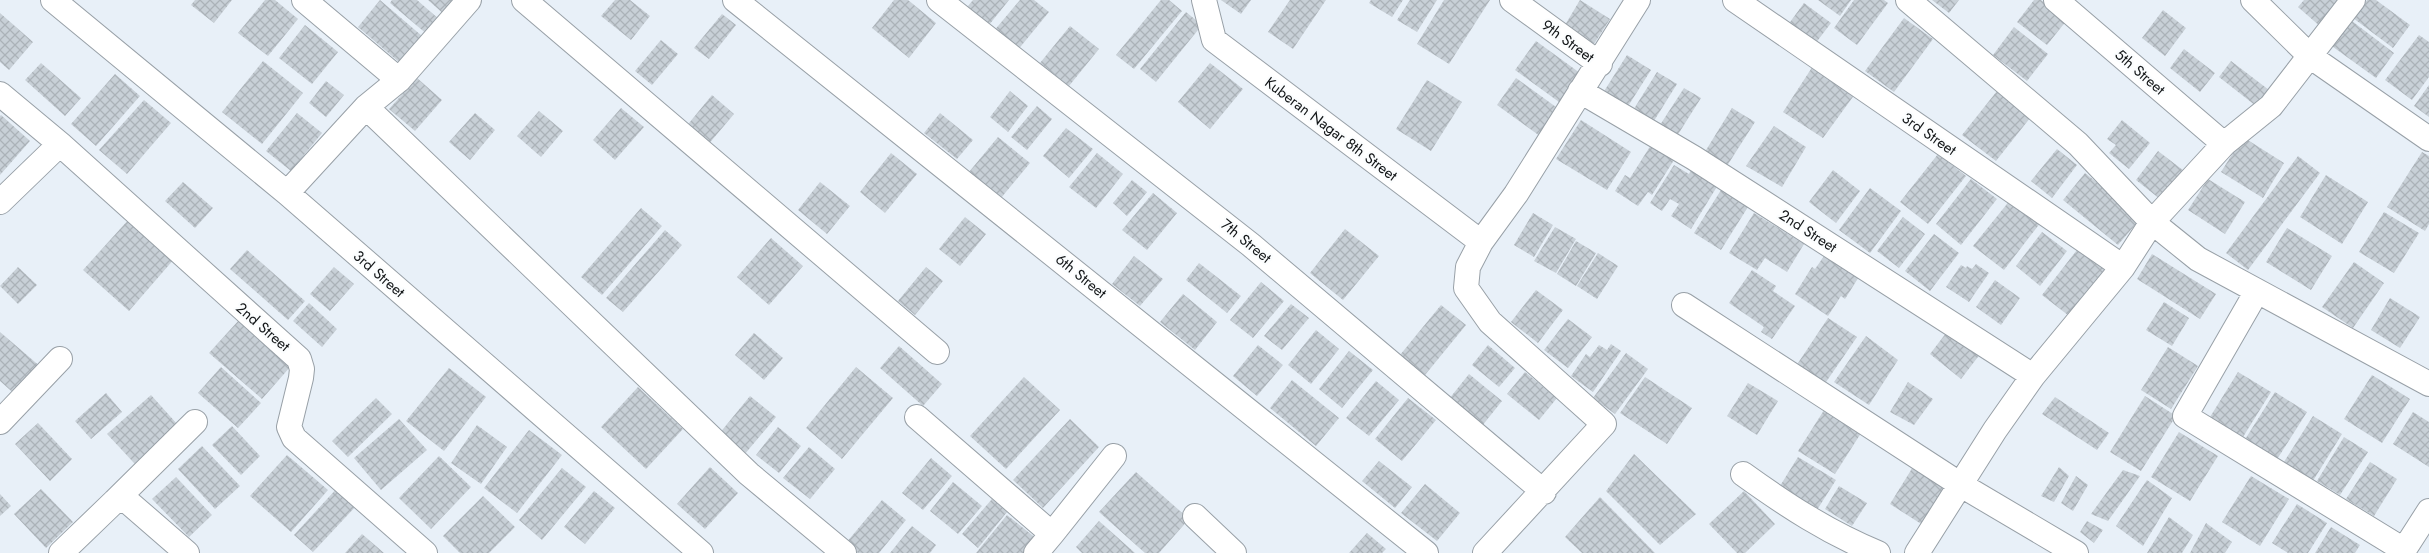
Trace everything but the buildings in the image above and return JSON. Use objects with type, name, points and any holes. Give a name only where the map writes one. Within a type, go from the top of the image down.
[{"type":"street","name":"3rd Street","points":[[53,0],[287,193],[701,553]]},
{"type":"street","points":[[304,0],[399,80]]},
{"type":"street","points":[[287,193],[366,107],[399,80],[469,0]]},
{"type":"street","points":[[524,0],[937,352]]},
{"type":"street","name":"6th Street","points":[[736,0],[1426,553]]},
{"type":"street","name":"7th Street","points":[[940,0],[1252,245],[1544,492]]},
{"type":"street","name":"Kuberan Nagar 8th Street","points":[[1204,0],[1214,40],[1481,242]]},
{"type":"street","name":"9th Street","points":[[1512,0],[1600,64]]},
{"type":"street","points":[[1486,553],[1544,492],[1604,424],[1490,322],[1474,302],[1466,288],[1468,266],[1481,242],[1516,194],[1580,91],[1600,64],[1638,0]]},
{"type":"street","name":"3rd Street","points":[[1734,0],[2123,267]]},
{"type":"street","points":[[1908,0],[2078,144],[2152,222],[2198,259],[2429,384]]},
{"type":"street","name":"5th Street","points":[[2056,0],[2224,144]]},
{"type":"street","points":[[2253,0],[2310,57],[2429,139]]},
{"type":"street","points":[[1917,553],[1962,485],[1995,430],[2033,376],[2123,267],[2152,222],[2224,144],[2271,106],[2353,0]]},
{"type":"street","name":"2nd Street","points":[[1580,91],[1694,158],[2033,376]]},
{"type":"street","name":"2nd Street","points":[[0,94],[60,144],[298,359],[302,369],[301,378],[289,427],[294,438],[425,553]]},
{"type":"street","points":[[366,107],[750,474],[844,553]]},
{"type":"street","points":[[0,202],[60,144]]},
{"type":"street","points":[[2257,291],[2185,416],[2403,552],[2429,511]]},
{"type":"street","points":[[1684,305],[1962,485],[2076,553]]},
{"type":"street","points":[[0,422],[60,359]]},
{"type":"street","points":[[917,417],[1052,534]]},
{"type":"street","points":[[61,553],[195,422]]},
{"type":"street","points":[[1036,553],[1114,456]]},
{"type":"street","points":[[1743,474],[1795,510],[1839,546],[1878,553]]},
{"type":"street","points":[[114,501],[127,501],[187,553]]},
{"type":"street","points":[[1195,516],[1234,553]]}]
